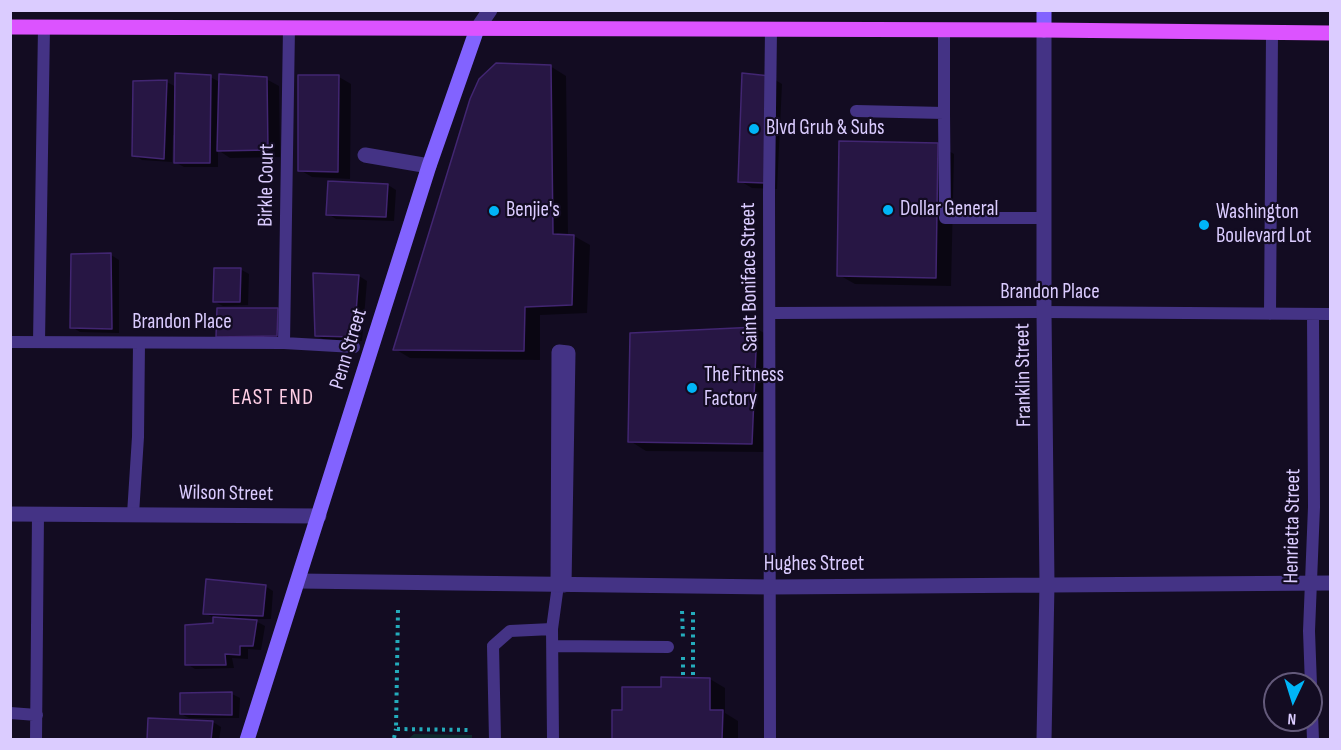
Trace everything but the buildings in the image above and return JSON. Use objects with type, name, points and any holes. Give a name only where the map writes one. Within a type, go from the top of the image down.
[{"type":"main road","points":[[10,27],[1330,33]]},
{"type":"street","name":"Penn Street","points":[[246,740],[429,166],[477,28],[490,10]]},
{"type":"street","name":"Franklin Street","points":[[1044,10],[1047,584],[1044,740]]},
{"type":"street","points":[[365,155],[429,166]]},
{"type":"street","points":[[559,352],[568,353],[561,585],[559,352]]},
{"type":"street","name":"Wilson Street","points":[[10,514],[319,516]]},
{"type":"street","name":"Hughes Street","points":[[298,581],[770,587],[1330,583]]},
{"type":"lane","points":[[39,342],[44,27]]},
{"type":"lane","name":"Birkle Court","points":[[284,343],[289,28]]},
{"type":"lane","name":"Saint Boniface Street","points":[[770,740],[771,29]]},
{"type":"lane","points":[[944,30],[945,218],[1044,218]]},
{"type":"lane","points":[[1270,314],[1272,33]]},
{"type":"lane","points":[[856,111],[944,113]]},
{"type":"lane","name":"Brandon Place","points":[[770,313],[1330,314]]},
{"type":"lane","name":"Henrietta Street","points":[[1313,314],[1314,507],[1310,631],[1313,740]]},
{"type":"lane","name":"Brandon Place","points":[[10,342],[284,343],[354,347]]},
{"type":"lane","points":[[133,514],[138,437],[139,343]]},
{"type":"lane","points":[[36,740],[38,514]]},
{"type":"lane","points":[[553,740],[552,629],[561,585]]},
{"type":"lane","points":[[495,740],[493,646],[510,631],[552,629]]},
{"type":"lane","points":[[553,646],[668,647]]},
{"type":"lane","points":[[10,713],[37,714]]},
{"type":"path","points":[[394,738],[398,610]]},
{"type":"path","points":[[693,612],[693,678]]},
{"type":"path","points":[[396,729],[472,730]]},
{"type":"green space","points":[[414,734],[472,735],[472,739],[408,739]]},
{"type":"place","name":"Blvd Grub & Subs","points":[[754,129]]},
{"type":"place","name":"Dollar General","points":[[888,210]]},
{"type":"place","name":"Benjie's","points":[[494,211]]},
{"type":"place","name":"Washington Boulevard Lot","points":[[1204,225]]},
{"type":"place","name":"The Fitness Factory","points":[[692,388]]},
{"type":"district","name":"EAST END","points":[[273,398]]}]
